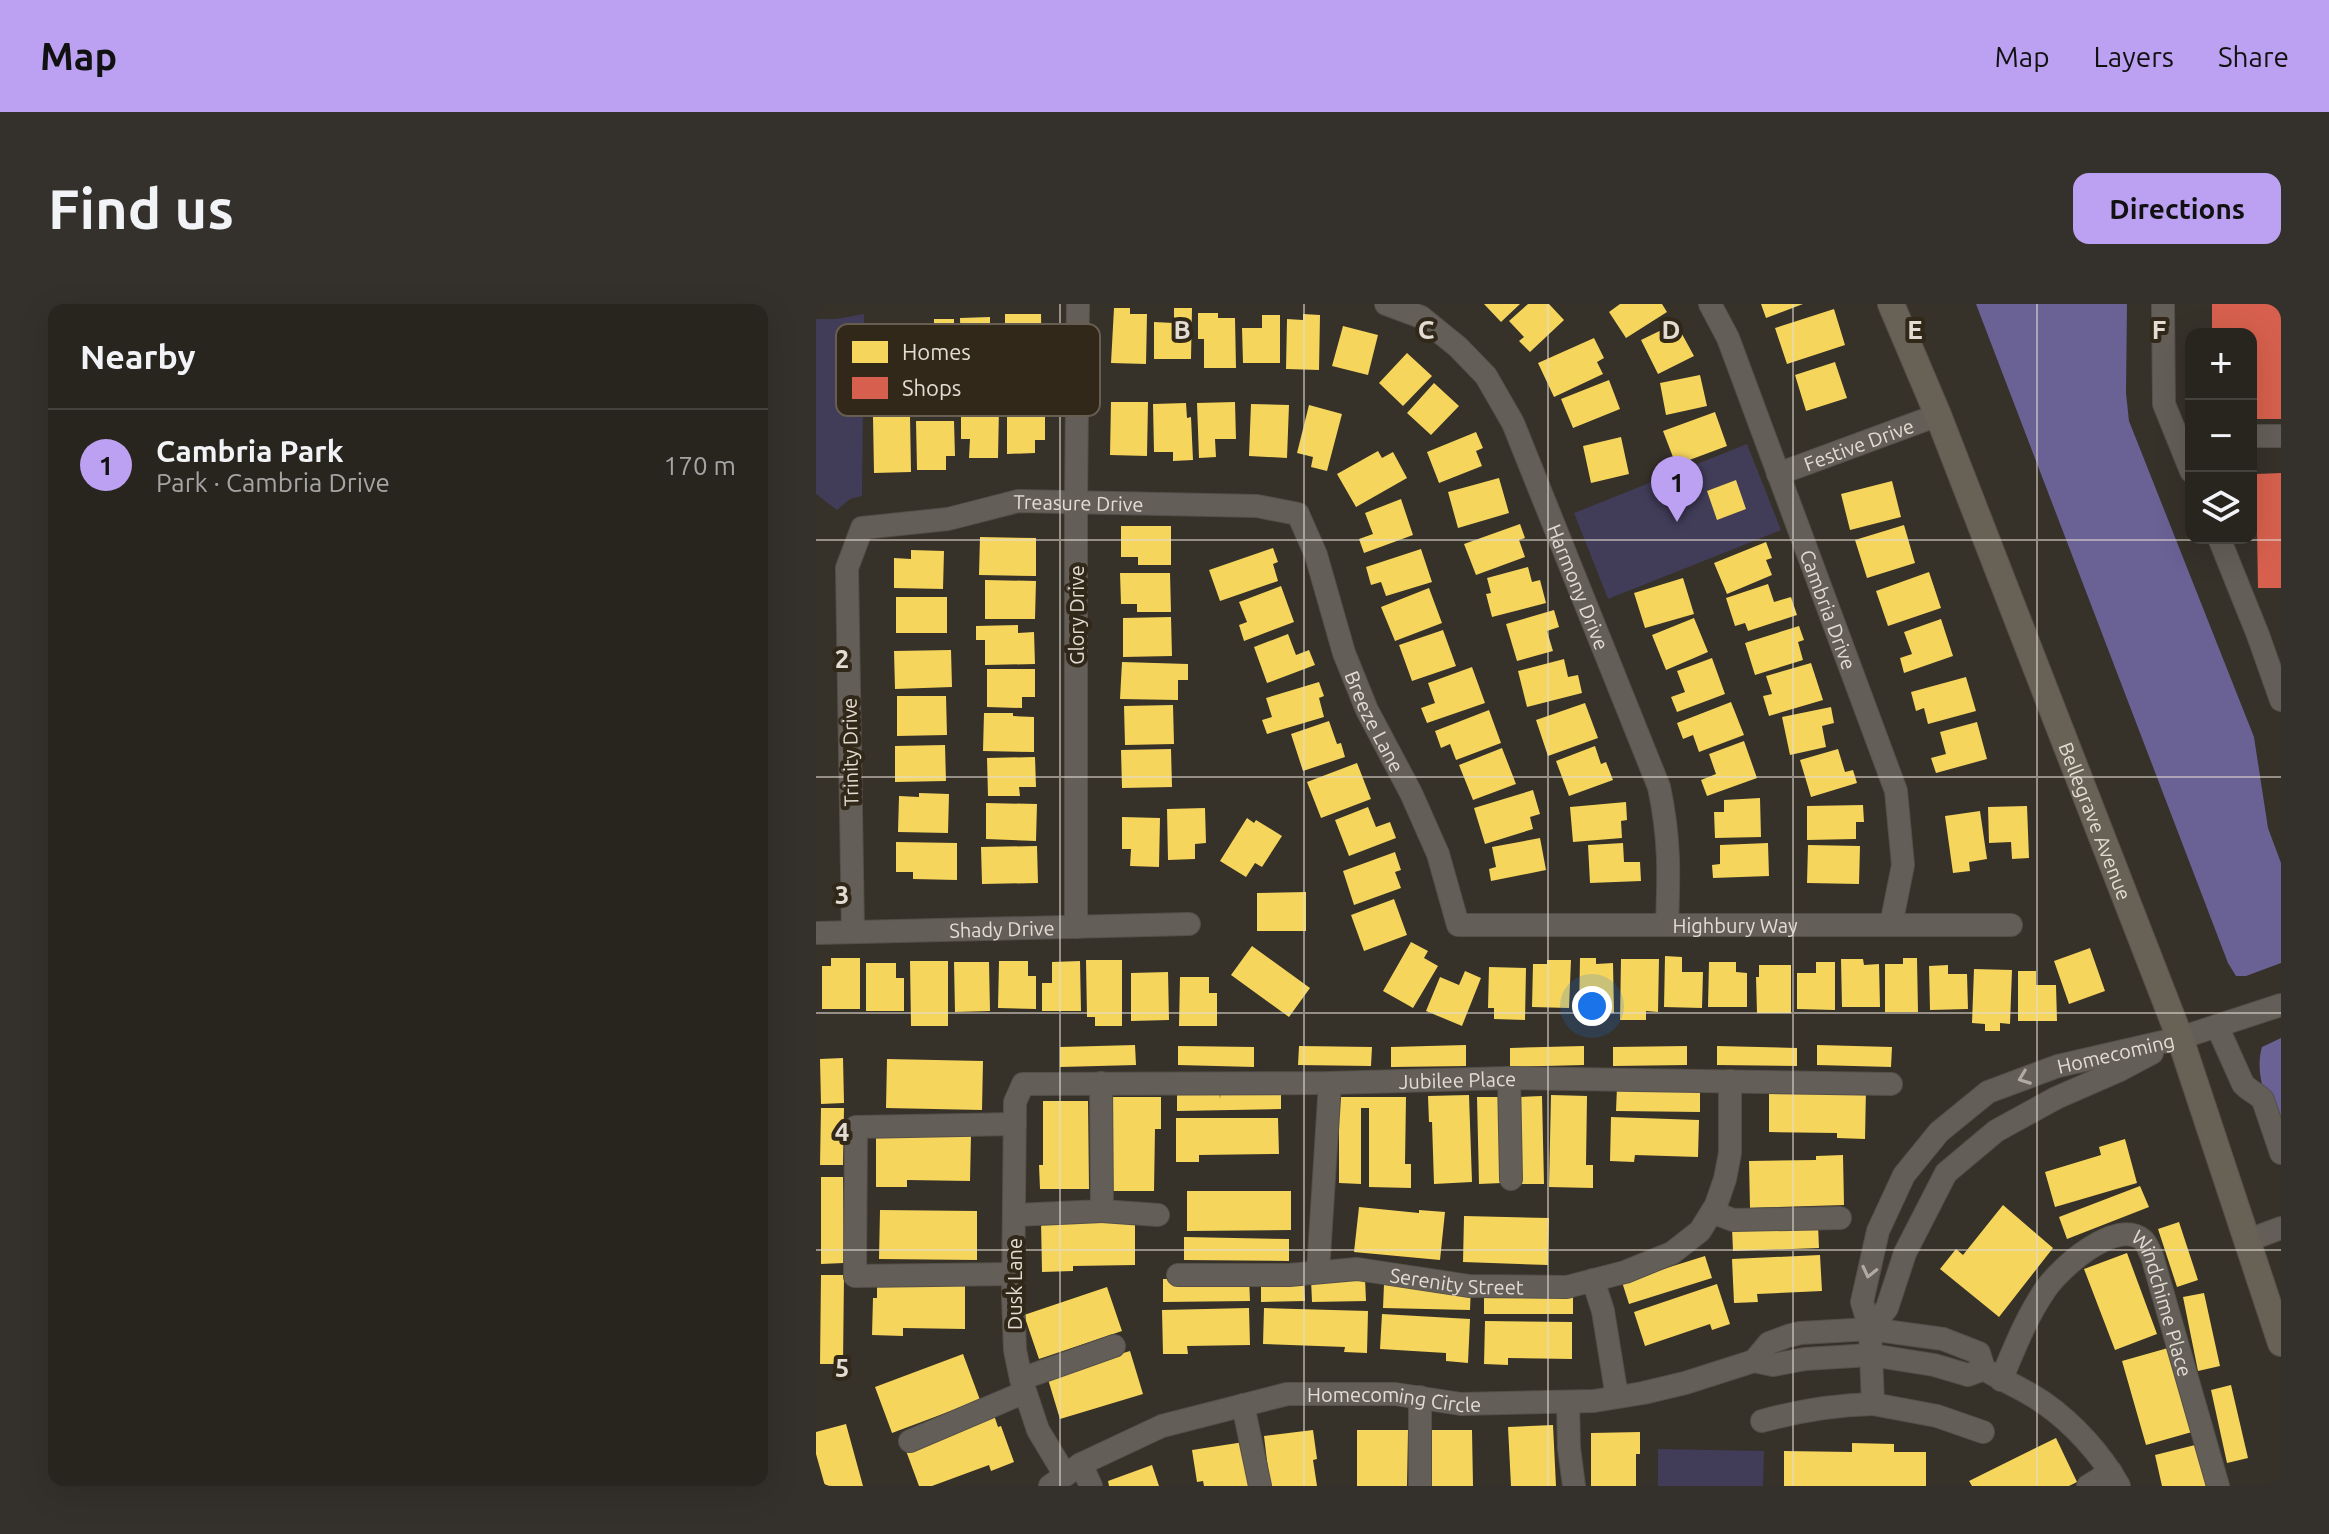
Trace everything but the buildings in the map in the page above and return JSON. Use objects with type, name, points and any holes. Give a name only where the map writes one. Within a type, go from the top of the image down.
[{"type":"main road","name":"Bellegrave Avenue","points":[[1891,304],[1938,415],[2180,1038],[2281,1343]]},
{"type":"street","name":"Glory Drive","points":[[1078,304],[1078,324]]},
{"type":"street","name":"Harmony Drive","points":[[1386,304],[1425,311],[1486,376],[1513,423],[1659,787],[1667,826],[1670,865],[1667,925]]},
{"type":"street","name":"Cambria Drive","points":[[1710,304],[1728,338],[1896,791],[1903,865],[1891,925]]},
{"type":"street","points":[[2163,304],[2164,404],[2184,436]]},
{"type":"street","name":"Festive Drive","points":[[1778,474],[1938,415]]},
{"type":"street","name":"Glory Drive","points":[[1076,927],[1077,416]]},
{"type":"street","points":[[2257,436],[2281,436]]},
{"type":"street","name":"Treasure Drive","points":[[862,528],[948,519],[1018,501],[1257,506],[1298,514]]},
{"type":"street","name":"Breeze Lane","points":[[1298,514],[1316,555],[1344,653],[1367,710],[1411,793],[1438,854],[1458,925]]},
{"type":"street","name":"Trinity Drive","points":[[853,932],[847,568],[862,528]]},
{"type":"street","points":[[2222,544],[2270,635],[2281,700]]},
{"type":"street","name":"Shady Drive","points":[[816,933],[1189,924]]},
{"type":"street","name":"Highbury Way","points":[[1458,925],[2011,925]]},
{"type":"street","points":[[2180,1038],[2281,1005]]},
{"type":"street","points":[[2217,1026],[2243,1084],[2263,1100],[2281,1153]]},
{"type":"street","name":"Homecoming","points":[[1870,1329],[1862,1302],[1878,1231],[1904,1175],[1939,1132],[1988,1092],[2058,1066],[2180,1038]]},
{"type":"street","name":"Homecoming","points":[[1870,1329],[1887,1308],[1905,1253],[1946,1173],[1996,1131],[2180,1038]]},
{"type":"street","points":[[1509,1078],[1511,1179]]},
{"type":"street","name":"Jubilee Place","points":[[1023,1084],[1330,1083],[1509,1078],[1891,1084]]},
{"type":"street","name":"Serenity Street","points":[[1178,1275],[1289,1275],[1357,1269],[1469,1286],[1567,1287],[1625,1272],[1672,1253],[1700,1231],[1712,1212],[1725,1179],[1730,1153],[1730,1081]]},
{"type":"street","points":[[1101,1083],[1102,1211]]},
{"type":"street","points":[[1318,1272],[1330,1083]]},
{"type":"street","name":"Dusk Lane","points":[[1023,1084],[1015,1102],[1015,1350],[1038,1430],[1065,1475],[1091,1486]]},
{"type":"street","points":[[1013,1274],[855,1276],[856,1127],[1015,1124]]},
{"type":"street","points":[[1926,1148],[1950,1171]]},
{"type":"street","points":[[1014,1215],[1102,1211],[1158,1215]]},
{"type":"street","points":[[1712,1212],[1733,1220],[1840,1218]]},
{"type":"street","points":[[2246,1241],[2281,1228]]},
{"type":"street","name":"Windchime Place","points":[[1992,1374],[2046,1288],[2075,1258],[2107,1238],[2130,1234],[2143,1240],[2152,1256],[2218,1486]]},
{"type":"street","points":[[1593,1280],[1603,1311],[1617,1397]]},
{"type":"street","points":[[1870,1329],[1873,1404]]},
{"type":"street","name":"Homecoming Circle","points":[[1754,1361],[1769,1343],[1800,1333],[1870,1329],[1943,1339],[1979,1353],[1992,1374],[2043,1402],[2074,1427],[2115,1479]]},
{"type":"street","points":[[910,1441],[1023,1385],[1114,1346]]},
{"type":"street","name":"Homecoming Circle","points":[[1065,1475],[1162,1426],[1287,1394],[1420,1397],[1461,1404],[1594,1401],[1685,1383],[1754,1361],[1773,1365],[1805,1359],[1871,1355],[1934,1365],[1968,1375],[1992,1374]]},
{"type":"street","points":[[1420,1397],[1420,1486]]},
{"type":"street","points":[[1568,1402],[1574,1486]]},
{"type":"street","points":[[1762,1421],[1789,1413],[1841,1405],[1873,1404],[1937,1416],[1983,1432]]},
{"type":"street","points":[[1243,1405],[1260,1486]]},
{"type":"street","points":[[2088,1486],[2115,1479]]},
{"type":"shaded area","points":[[1976,304],[2127,304],[2126,393],[2129,421],[2254,737],[2268,828],[2281,863],[2281,963],[2246,976],[2236,976],[2228,963]]},
{"type":"shaded area","points":[[864,314],[864,324],[836,324],[836,416],[863,416],[862,496],[850,499],[837,510],[816,494],[816,319]]},
{"type":"shaded area","points":[[1747,444],[1781,530],[1608,599],[1574,513]]},
{"type":"shaded area","points":[[2281,1038],[2281,1138],[2264,1093],[2260,1058],[2262,1047]]},
{"type":"shaded area","points":[[1658,1449],[1764,1451],[1763,1486],[1658,1486]]},
{"type":"place","name":"Cambria Park","points":[[1677,522]]}]
